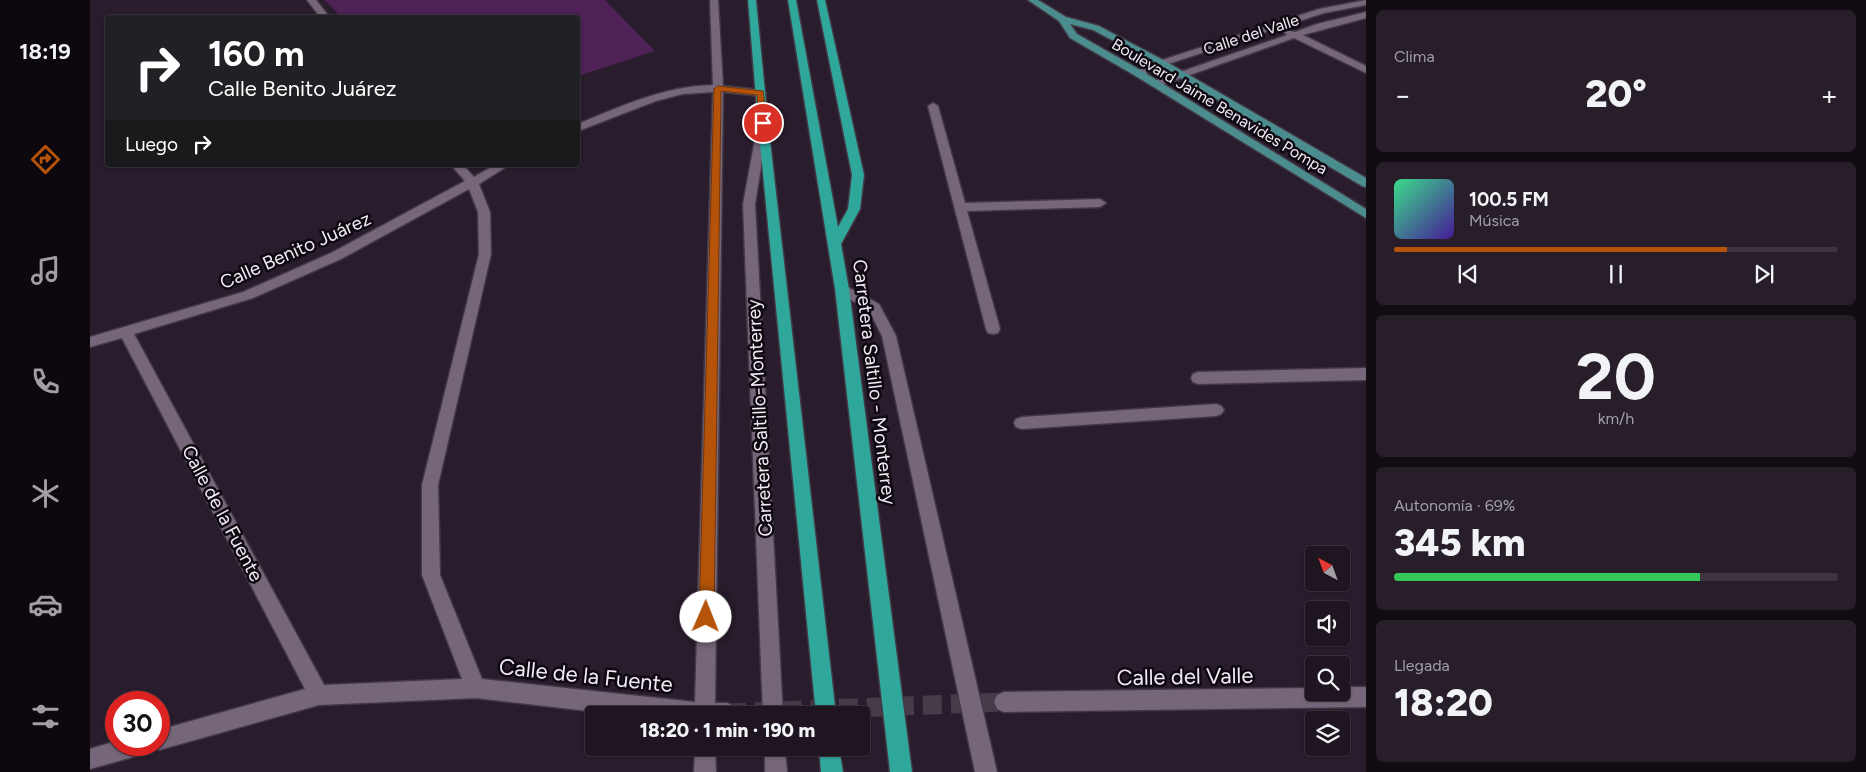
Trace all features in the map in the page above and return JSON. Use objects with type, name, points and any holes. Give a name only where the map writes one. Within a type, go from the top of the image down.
[{"type":"highway","points":[[752,0],[763,123],[825,706]]},
{"type":"highway","name":"Carretera Saltillo - Monterrey","points":[[792,0],[842,289],[901,772]]},
{"type":"highway","points":[[821,0],[858,175],[854,209],[834,244]]},
{"type":"highway","points":[[830,756],[832,772]]},
{"type":"main road","name":"Boulevard Jaime Benavides Pompa","points":[[1032,0],[1063,19],[1096,28],[1162,63],[1366,183]]},
{"type":"main road","name":"Boulevard Jaime Benavides Pompa","points":[[1063,19],[1073,36],[1138,73],[1366,214]]},
{"type":"street","points":[[311,0],[324,15]]},
{"type":"street","points":[[705,706],[718,89],[714,0]]},
{"type":"street","name":"Calle del Valle","points":[[1138,73],[1162,63],[1276,25],[1322,11],[1366,2]]},
{"type":"street","name":"Calle del Valle","points":[[1155,84],[1320,26],[1366,15]]},
{"type":"street","points":[[1276,25],[1366,70]]},
{"type":"street","points":[[580,127],[636,104],[670,93],[718,89],[761,93]]},
{"type":"street","points":[[933,106],[993,329]]},
{"type":"street","name":"Carretera Saltillo-Monterrey","points":[[763,123],[749,204],[773,706]]},
{"type":"street","points":[[459,167],[472,182],[484,212],[485,254],[430,485],[431,575],[476,688]]},
{"type":"street","name":"Calle Benito Juárez","points":[[90,342],[248,295],[336,256],[414,216],[499,167]]},
{"type":"street","points":[[960,207],[1100,203]]},
{"type":"street","points":[[842,289],[874,307],[889,336],[986,772]]},
{"type":"street","name":"Calle de la Fuente","points":[[126,332],[319,695]]},
{"type":"street","points":[[1198,378],[1366,374]]},
{"type":"street","points":[[1022,423],[1216,410]]},
{"type":"street","name":"Calle de la Fuente","points":[[170,737],[319,695],[476,688],[635,706]]},
{"type":"street","name":"Calle del Valle","points":[[1004,702],[1366,697]]},
{"type":"street","points":[[90,759],[105,755]]},
{"type":"street","points":[[705,756],[705,772]]},
{"type":"street","points":[[775,756],[776,772]]},
{"type":"shaded area","points":[[325,0],[605,0],[655,51],[580,75],[580,15],[339,15]]},
{"type":"tunnel","points":[[870,707],[1004,702]]},
{"type":"route","points":[[706,617],[718,89],[761,93],[763,123]]}]
